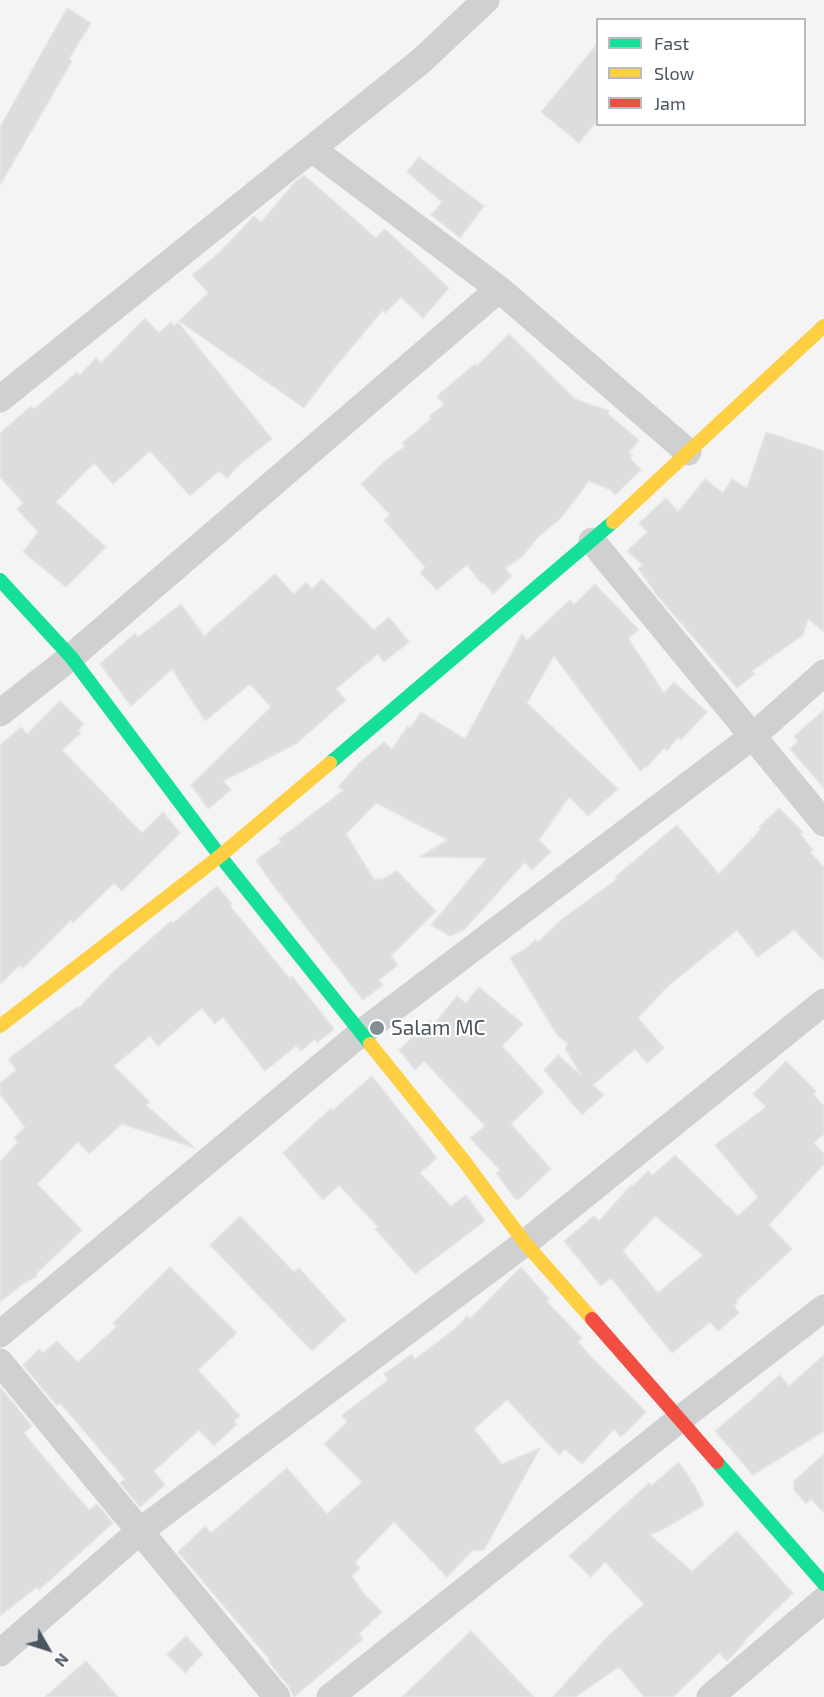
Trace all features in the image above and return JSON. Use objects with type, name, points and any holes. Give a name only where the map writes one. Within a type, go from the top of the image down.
[{"type":"street","points":[[0,399],[421,61],[486,0]]},
{"type":"street","points":[[312,149],[499,289],[688,452]]},
{"type":"street","points":[[0,712],[71,657],[499,289]]},
{"type":"street","points":[[0,1026],[220,856],[592,541],[824,326]]},
{"type":"street","points":[[592,541],[824,823]]},
{"type":"street","points":[[0,580],[71,657],[220,856],[464,1161],[525,1243],[824,1584]]},
{"type":"street","points":[[0,1334],[361,1033],[753,736],[824,673]]},
{"type":"street","points":[[0,1653],[140,1530],[525,1243],[824,1002]]},
{"type":"street","points":[[330,1697],[680,1419],[824,1308]]},
{"type":"street","points":[[0,1362],[277,1697]]},
{"type":"street","points":[[710,1697],[824,1600]]},
{"type":"building","points":[[67,8],[91,23],[69,59],[72,61],[0,185],[0,127]]},
{"type":"building","points":[[596,45],[596,122],[579,143],[541,112]]},
{"type":"building","points":[[419,157],[484,206],[460,238],[431,215],[442,202],[407,172]]},
{"type":"building","points":[[304,175],[376,238],[385,229],[449,288],[423,318],[401,297],[385,313],[383,310],[304,408],[179,321],[208,293],[192,275],[218,254],[254,216],[261,222],[295,182]]},
{"type":"building","points":[[145,318],[159,333],[171,322],[174,326],[178,322],[272,439],[241,463],[227,478],[219,471],[190,496],[150,451],[113,484],[94,463],[56,502],[106,547],[66,587],[23,552],[38,532],[17,509],[23,503],[0,477],[0,433],[31,406],[34,409],[77,372],[80,375],[96,358],[101,363]]},
{"type":"building","points":[[509,334],[575,399],[609,411],[608,414],[639,440],[629,453],[632,455],[630,458],[641,470],[615,495],[611,490],[589,481],[560,519],[539,536],[522,557],[505,568],[512,576],[493,594],[467,565],[437,590],[420,573],[425,567],[384,520],[390,515],[361,484],[405,446],[402,443],[431,419],[429,416],[444,405],[437,396],[475,364],[477,366]]},
{"type":"building","points":[[766,432],[824,451],[824,632],[808,619],[803,635],[752,671],[755,674],[737,688],[656,594],[638,568],[643,565],[627,551],[647,532],[639,523],[666,498],[678,512],[705,479],[723,493],[732,479],[747,488]]},
{"type":"building","points":[[275,574],[294,594],[306,582],[312,589],[322,579],[374,630],[389,617],[409,642],[384,662],[378,654],[336,689],[346,700],[296,744],[223,781],[231,790],[208,809],[191,785],[271,707],[250,684],[205,721],[172,669],[131,706],[100,664],[135,633],[138,637],[181,604],[204,636]]},
{"type":"building","points":[[595,584],[639,630],[628,638],[664,693],[674,682],[707,712],[681,740],[678,737],[667,751],[664,748],[646,768],[640,771],[554,656],[527,703],[618,789],[588,816],[569,797],[539,840],[551,852],[532,870],[525,862],[465,929],[450,936],[431,925],[487,858],[419,857],[448,840],[376,803],[346,834],[375,881],[397,871],[436,911],[391,956],[398,965],[379,980],[383,985],[363,1000],[256,860],[281,842],[279,839],[344,790],[338,787],[359,763],[384,742],[392,749],[421,712],[465,739],[522,634],[527,640],[570,600],[574,605]]},
{"type":"building","points":[[60,701],[84,724],[78,730],[81,733],[62,750],[142,833],[163,812],[180,833],[122,891],[114,883],[73,923],[71,920],[23,968],[20,965],[0,984],[0,745],[21,727],[27,734]]},
{"type":"building","points":[[824,710],[824,788],[790,749],[798,741],[794,736]]},
{"type":"building","points":[[779,808],[803,832],[800,834],[813,850],[810,852],[824,867],[824,961],[794,930],[758,957],[737,930],[667,987],[638,1018],[664,1048],[647,1063],[635,1049],[593,1085],[604,1095],[582,1115],[544,1070],[558,1055],[581,1075],[565,1048],[568,1044],[557,1035],[510,958],[527,948],[536,939],[538,942],[561,920],[617,879],[615,877],[677,825],[719,874],[761,829],[759,827]]},
{"type":"building","points":[[217,886],[232,904],[230,906],[290,979],[292,976],[334,1029],[317,1043],[315,1039],[301,1051],[296,1046],[265,1071],[223,1017],[215,1024],[202,1008],[158,1046],[150,1036],[114,1066],[150,1102],[146,1105],[195,1148],[122,1124],[89,1154],[78,1142],[37,1184],[82,1230],[36,1274],[37,1276],[0,1302],[0,1162],[18,1142],[14,1138],[25,1127],[0,1094],[0,1083],[16,1070],[8,1059],[77,1007],[78,1009],[113,972],[171,921],[173,923]]},
{"type":"building","points":[[479,987],[523,1024],[502,1046],[544,1092],[511,1124],[551,1169],[519,1199],[515,1199],[496,1173],[500,1170],[470,1138],[485,1126],[424,1061],[415,1070],[399,1050],[430,1020],[434,1024],[457,996],[466,1003]]},
{"type":"building","points":[[786,1061],[816,1091],[813,1094],[824,1106],[824,1134],[814,1143],[824,1154],[824,1164],[769,1225],[792,1249],[736,1301],[738,1303],[734,1306],[739,1313],[718,1331],[710,1322],[672,1353],[611,1278],[601,1286],[564,1241],[594,1216],[599,1221],[631,1185],[633,1186],[648,1171],[653,1175],[675,1155],[738,1216],[758,1197],[715,1145],[766,1107],[753,1094]],"holes":[[[655,1216],[703,1255],[658,1293],[623,1251]]]},
{"type":"building","points":[[372,1076],[437,1158],[420,1173],[451,1206],[466,1195],[485,1221],[415,1274],[375,1229],[378,1227],[339,1185],[323,1200],[283,1153],[331,1108],[333,1110]]},
{"type":"building","points":[[240,1216],[294,1272],[299,1268],[346,1320],[312,1351],[210,1245]]},
{"type":"building","points":[[170,1267],[237,1333],[198,1370],[240,1416],[234,1421],[237,1424],[214,1446],[199,1430],[154,1471],[165,1485],[140,1507],[120,1483],[125,1479],[60,1403],[57,1406],[23,1365],[39,1349],[43,1353],[57,1341],[78,1362],[116,1327],[113,1323]]},
{"type":"building","points":[[521,1267],[549,1299],[547,1302],[582,1338],[578,1342],[646,1412],[621,1437],[614,1429],[582,1464],[565,1449],[559,1455],[507,1400],[474,1429],[502,1464],[540,1448],[484,1550],[472,1551],[447,1577],[394,1522],[355,1562],[360,1568],[352,1576],[364,1594],[382,1612],[359,1634],[363,1639],[294,1697],[289,1687],[268,1661],[270,1660],[178,1552],[205,1526],[211,1533],[287,1468],[327,1514],[362,1482],[324,1444],[347,1422],[342,1415],[388,1380],[384,1374],[412,1354],[415,1359],[456,1328],[467,1316],[470,1319]]},
{"type":"building","points":[[824,1355],[824,1431],[753,1475],[715,1431],[780,1375],[789,1386]]},
{"type":"building","points":[[0,1387],[32,1426],[24,1433],[45,1459],[89,1510],[97,1504],[113,1523],[39,1590],[37,1587],[0,1616]]},
{"type":"building","points":[[824,1454],[824,1513],[811,1499],[806,1504],[794,1490],[794,1481]]},
{"type":"building","points":[[679,1462],[704,1505],[650,1535],[692,1571],[737,1531],[793,1593],[727,1661],[719,1653],[673,1697],[644,1697],[619,1667],[575,1697],[553,1697],[607,1637],[644,1604],[605,1562],[591,1577],[569,1556],[649,1483],[652,1485]]},
{"type":"building","points":[[471,1631],[534,1697],[402,1697]]},
{"type":"building","points":[[186,1636],[203,1654],[185,1673],[167,1654]]},
{"type":"building","points":[[86,1661],[118,1697],[45,1697]]},
{"type":"traffic: fast","points":[[330,763],[613,522]]},
{"type":"traffic: fast","points":[[0,580],[71,657],[220,856],[370,1044]]},
{"type":"traffic: fast","points":[[717,1462],[824,1584]]},
{"type":"traffic: slow","points":[[613,522],[824,326]]},
{"type":"traffic: slow","points":[[0,1026],[220,856],[330,763]]},
{"type":"traffic: slow","points":[[370,1044],[464,1161],[525,1243],[592,1319]]},
{"type":"traffic: jam","points":[[592,1319],[717,1462]]},
{"type":"place","name":"Salam MC","points":[[377,1028]]}]
